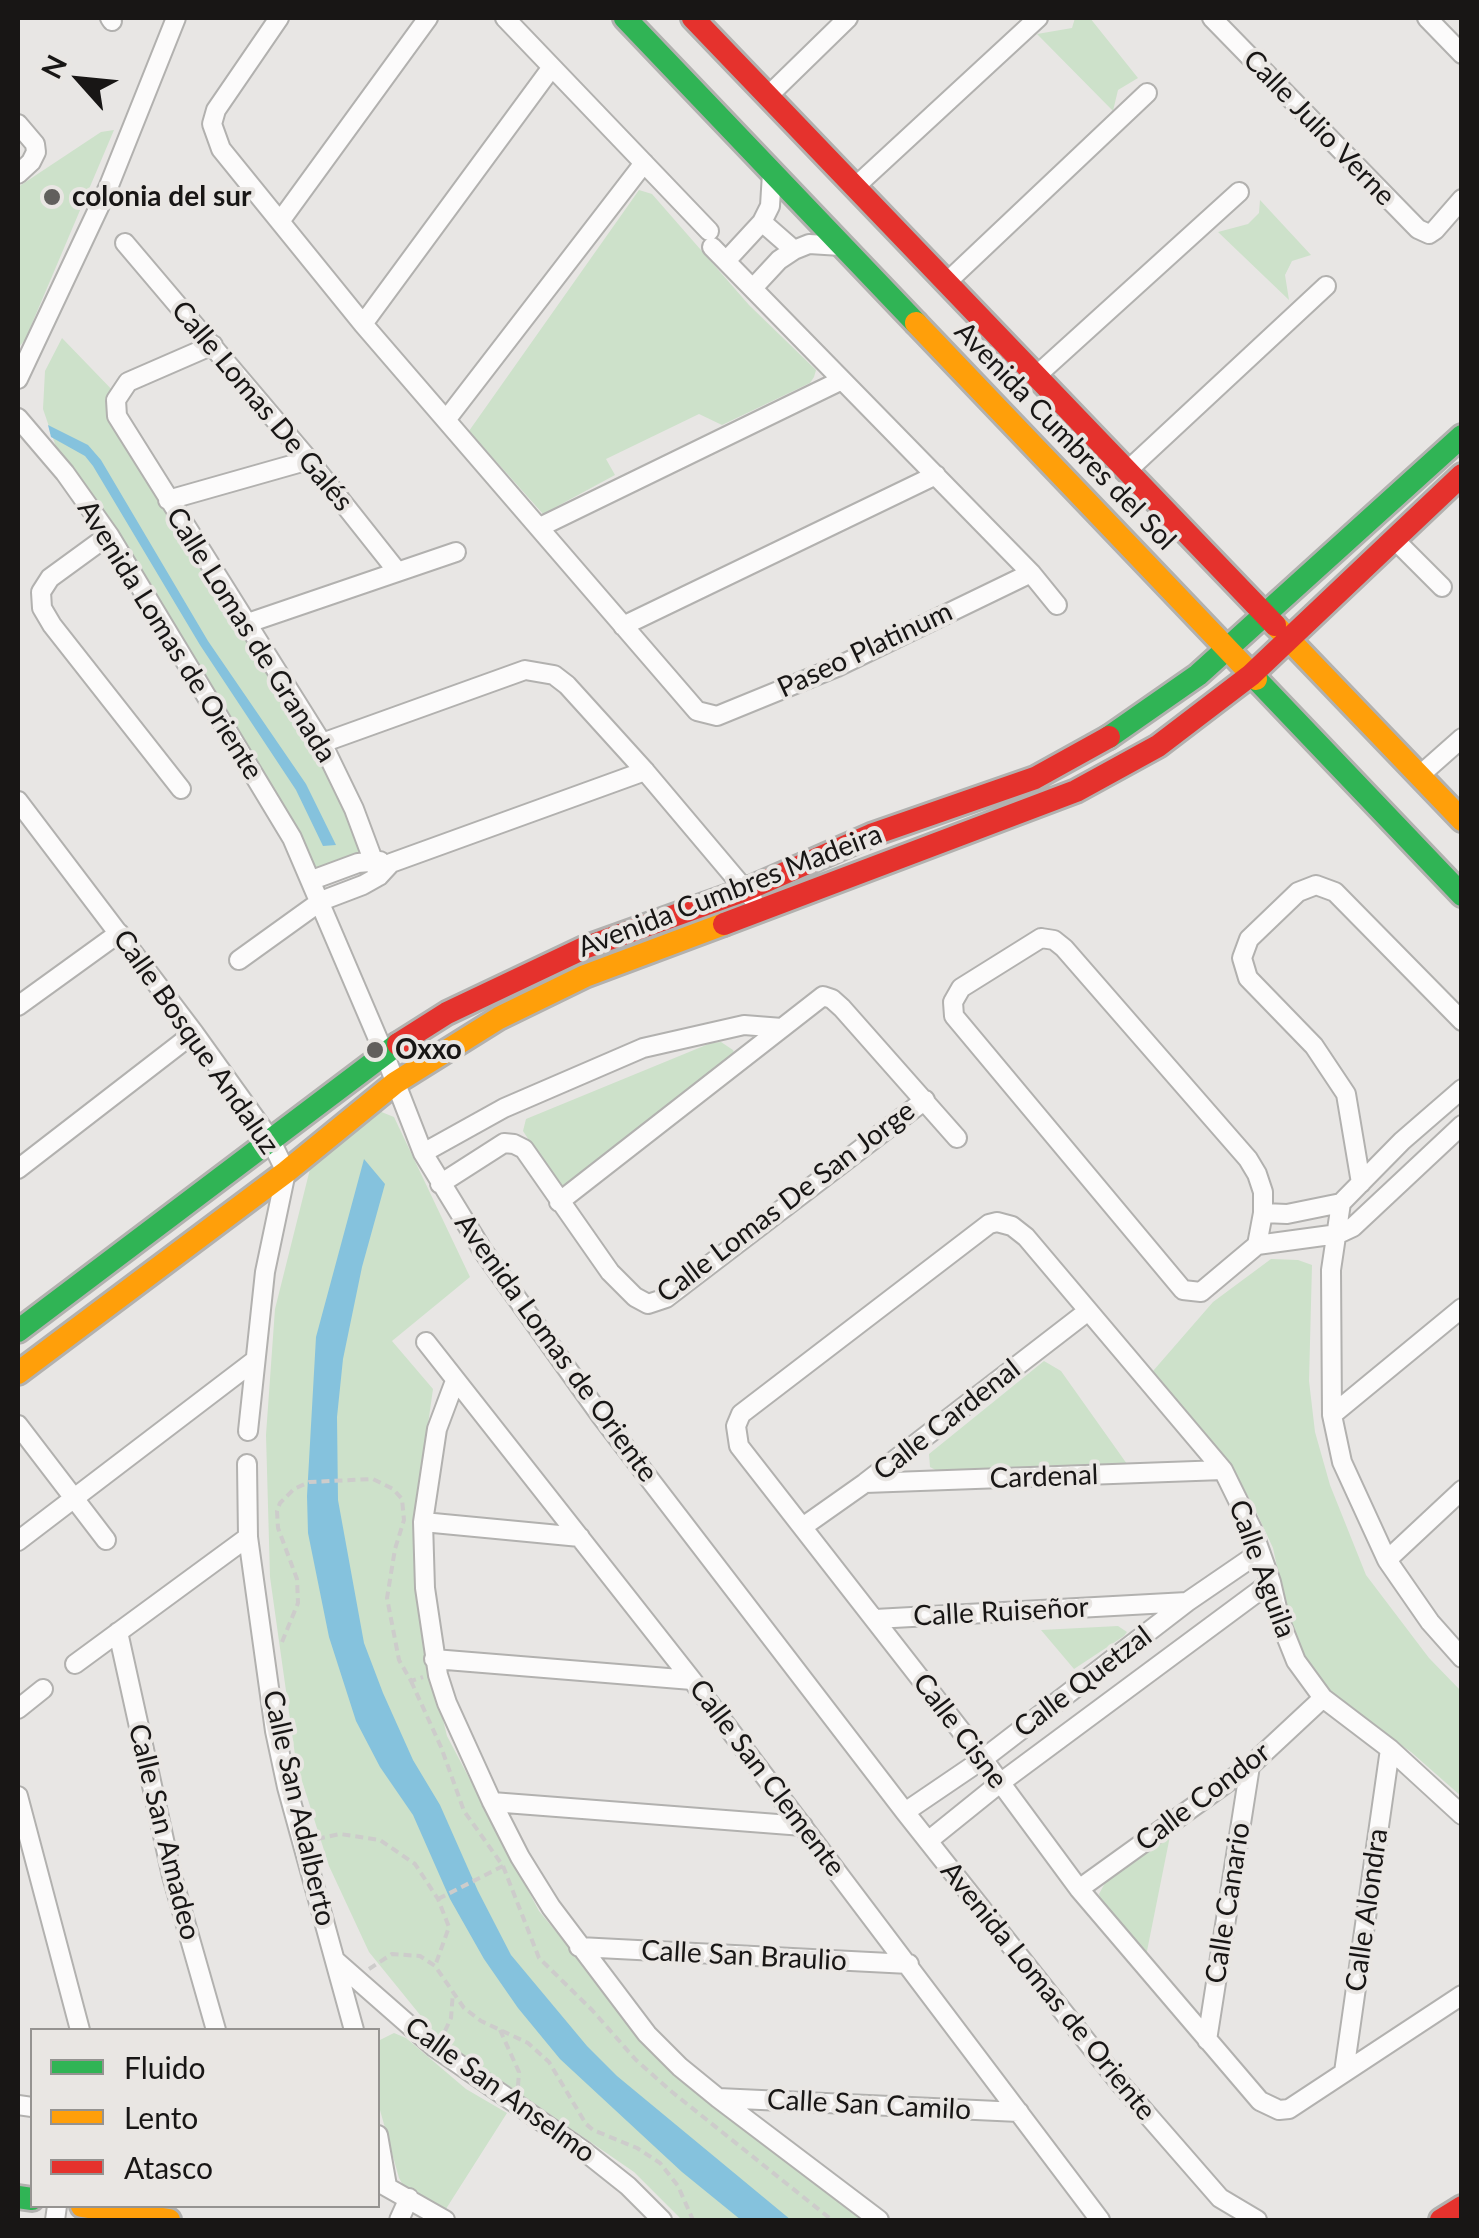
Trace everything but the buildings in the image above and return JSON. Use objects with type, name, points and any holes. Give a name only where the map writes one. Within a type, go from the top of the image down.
[{"type":"street","points":[[18,379],[108,188],[176,18]]},
{"type":"street","points":[[278,18],[216,110],[212,124],[221,149],[363,324],[623,626],[936,475]]},
{"type":"street","points":[[281,220],[428,18]]},
{"type":"street","points":[[505,18],[644,163],[726,262],[1031,573],[1057,605]]},
{"type":"street","name":"Avenida Cumbres del Sol","points":[[625,18],[1462,896]]},
{"type":"street","name":"Avenida Cumbres del Sol","points":[[693,18],[1462,820]]},
{"type":"street","points":[[768,96],[848,18]]},
{"type":"street","points":[[856,186],[1038,18]]},
{"type":"street","name":"Calle Julio Verne","points":[[1212,18],[1418,230],[1429,234],[1462,199]]},
{"type":"street","points":[[1427,18],[1462,54]]},
{"type":"street","points":[[363,324],[552,67]]},
{"type":"street","points":[[946,283],[1147,93]]},
{"type":"street","points":[[18,124],[35,144],[36,152],[18,174]]},
{"type":"street","points":[[446,420],[644,163]]},
{"type":"street","points":[[726,262],[762,222],[773,190],[772,172]]},
{"type":"street","points":[[1036,376],[1239,192]]},
{"type":"street","points":[[762,222],[794,250]]},
{"type":"street","name":"Calle Lomas De Galés","points":[[125,243],[309,460],[397,571]]},
{"type":"street","points":[[752,288],[794,250],[809,244],[841,246]]},
{"type":"street","points":[[1128,470],[1326,286]]},
{"type":"street","name":"Calle Lomas de Granada","points":[[213,345],[128,382],[116,400],[117,416],[322,743],[381,866]]},
{"type":"street","points":[[540,527],[842,380]]},
{"type":"street","name":"Avenida Lomas de Oriente","points":[[18,418],[109,535],[292,838],[423,1153],[550,1347],[904,1812],[1118,2081],[1220,2198],[1257,2220]]},
{"type":"street","name":"Avenida Cumbres Madeira","points":[[18,1331],[384,1053],[447,1013],[584,948],[746,890],[870,835],[1035,778],[1154,708],[1226,649],[1462,436]]},
{"type":"street","points":[[168,500],[309,460]]},
{"type":"street","name":"Avenida Cumbres Madeira","points":[[18,1374],[286,1172],[396,1083],[499,1018],[585,976],[1076,791],[1158,746],[1251,675],[1462,475]]},
{"type":"street","points":[[109,535],[50,578],[41,592],[42,608],[181,789]]},
{"type":"street","points":[[1394,539],[1442,586]]},
{"type":"street","points":[[245,624],[456,552]]},
{"type":"street","name":"Paseo Platinum","points":[[623,626],[696,711],[717,716],[837,667],[1031,573]]},
{"type":"street","points":[[322,743],[525,670],[554,675],[645,771],[762,912]]},
{"type":"street","points":[[1420,776],[1462,738]]},
{"type":"street","points":[[312,880],[381,866],[645,771]]},
{"type":"street","name":"Calle Bosque Andaluz","points":[[18,801],[194,1032],[270,1139],[286,1172],[266,1272],[248,1432]]},
{"type":"street","points":[[239,960],[321,901],[381,866]]},
{"type":"street","points":[[1361,1183],[1348,1104],[1336,1074],[1248,978],[1242,958],[1250,939],[1298,892],[1316,885],[1335,892],[1462,1020]]},
{"type":"street","points":[[18,1006],[119,933]]},
{"type":"street","points":[[1257,1245],[1263,1192],[1248,1159],[1054,940],[1042,938],[961,988],[953,1002],[954,1016],[1183,1290],[1202,1292],[1257,1245],[1338,1234],[1352,1226],[1462,1125]]},
{"type":"street","points":[[440,1184],[504,1143],[514,1144],[524,1149],[559,1202],[822,996],[842,1008],[957,1138]]},
{"type":"street","points":[[423,1153],[504,1108],[643,1048],[744,1026],[782,1028]]},
{"type":"street","points":[[18,1169],[194,1032]]},
{"type":"street","points":[[1263,1213],[1287,1214],[1341,1203],[1462,1088]]},
{"type":"street","name":"Calle Lomas De San Jorge","points":[[559,1202],[610,1272],[635,1297],[648,1304],[666,1298],[925,1100]]},
{"type":"street","points":[[1341,1203],[1331,1270],[1332,1415],[1342,1462],[1386,1560],[1430,1622],[1462,1658]]},
{"type":"street","name":"Calle Aguila","points":[[997,1222],[1012,1226],[1026,1237],[1222,1470],[1260,1552],[1296,1661],[1323,1698],[1390,1749],[1462,1815]]},
{"type":"street","name":"Calle Cisne","points":[[997,1222],[989,1224],[741,1414],[736,1426],[739,1446],[1079,1889],[1260,2101],[1279,2110],[1289,2109],[1462,1995]]},
{"type":"street","points":[[1332,1415],[1462,1308]]},
{"type":"street","name":"Calle Cardenal","points":[[804,1526],[1088,1311]]},
{"type":"street","name":"Calle San Clemente","points":[[426,1342],[692,1680],[1100,2220]]},
{"type":"street","points":[[18,1541],[254,1361]]},
{"type":"street","points":[[455,1381],[437,1429],[423,1522],[425,1588],[436,1667],[447,1703],[520,1858],[579,1947],[647,2034],[680,2068],[879,2220]]},
{"type":"street","points":[[18,1425],[106,1540]]},
{"type":"street","name":"Calle San Adalberto","points":[[247,1464],[248,1537],[275,1731],[353,2028]]},
{"type":"street","name":"Cardenal","points":[[864,1484],[1222,1470]]},
{"type":"street","points":[[1386,1560],[1462,1490]]},
{"type":"street","points":[[423,1522],[580,1537]]},
{"type":"street","points":[[75,1664],[248,1537]]},
{"type":"street","name":"Calle Quetzal","points":[[904,1812],[983,1759],[1188,1602],[1260,1552]]},
{"type":"street","name":"Calle Quetzal","points":[[928,1842],[1000,1783],[1270,1582]]},
{"type":"street","name":"Calle Ruiseñor","points":[[875,1620],[1188,1602]]},
{"type":"street","name":"Calle San Amadeo","points":[[118,1632],[168,1860],[215,2028]]},
{"type":"street","points":[[436,1667],[692,1680]]},
{"type":"street","points":[[18,1709],[42,1689]]},
{"type":"street","name":"Calle Condor","points":[[1079,1889],[1250,1766],[1323,1698]]},
{"type":"street","name":"Calle Alondra","points":[[1344,2072],[1390,1749]]},
{"type":"street","name":"Calle Canario","points":[[1207,2040],[1250,1766]]},
{"type":"street","points":[[18,1796],[79,2028]]},
{"type":"street","points":[[492,1802],[803,1826]]},
{"type":"street","name":"Calle San Braulio","points":[[579,1947],[909,1964]]},
{"type":"street","name":"Calle San Anselmo","points":[[336,1961],[434,2048],[628,2186],[662,2220]]},
{"type":"street","name":"Calle San Camilo","points":[[718,2098],[1019,2112]]},
{"type":"street","points":[[382,2184],[445,2220]]},
{"type":"street","points":[[399,2220],[409,2198]]},
{"type":"street","name":"Avenida Lomas de Oriente","points":[[1220,2198],[1227,2220]]},
{"type":"street","points":[[99,2208],[169,2220]]},
{"type":"street","points":[[1440,2220],[1462,2208]]},
{"type":"path","points":[[267,1669],[298,1603],[296,1579],[278,1528],[280,1503],[308,1482],[372,1478],[393,1489],[402,1498],[404,1520],[387,1598],[394,1646],[441,1747],[464,1811],[503,1866],[438,1898]]},
{"type":"path","points":[[411,1681],[436,1667]]},
{"type":"path","points":[[303,1842],[340,1834],[380,1840],[415,1864],[438,1898],[449,1927],[435,1966]]},
{"type":"path","points":[[358,1979],[392,1954],[420,1956],[435,1966],[464,2008],[528,2044],[550,2062],[586,2124],[660,2163],[678,2186],[693,2220]]},
{"type":"path","points":[[434,2048],[451,2018],[453,1992]]},
{"type":"path","points":[[499,2030],[519,2072],[520,2082],[512,2100]]},
{"type":"green space","points":[[1075,18],[1090,18],[1138,78],[1118,90],[1113,111],[1037,34],[1072,28]]},
{"type":"green space","points":[[114,130],[25,340],[18,348],[18,187],[101,132]]},
{"type":"green space","points":[[639,190],[652,194],[749,305],[816,370],[814,377],[810,383],[722,425],[699,414],[606,459],[615,475],[543,514],[469,431]]},
{"type":"green space","points":[[1260,200],[1311,255],[1292,261],[1285,275],[1289,300],[1218,232],[1248,224],[1259,213]]},
{"type":"green space","points":[[62,338],[118,396],[117,416],[322,743],[373,859],[312,880],[65,473],[43,409],[45,371]]},
{"type":"green space","points":[[721,1042],[733,1050],[738,1062],[562,1191],[523,1131],[526,1119]]},
{"type":"green space","points":[[374,1109],[394,1117],[470,1277],[392,1341],[433,1389],[414,1523],[423,1638],[447,1736],[539,1911],[662,2060],[723,2114],[867,2220],[682,2220],[634,2172],[438,2037],[369,1952],[329,1866],[296,1762],[270,1577],[266,1435],[275,1309],[312,1161]]},
{"type":"green space","points":[[1271,1259],[1312,1265],[1309,1381],[1315,1432],[1330,1485],[1366,1575],[1429,1658],[1461,1691],[1461,1796],[1411,1752],[1340,1703],[1311,1676],[1292,1637],[1273,1548],[1254,1507],[1231,1466],[1153,1371],[1213,1302]]},
{"type":"green space","points":[[1044,1361],[1061,1371],[1127,1464],[945,1475],[930,1467],[929,1454]]},
{"type":"green space","points":[[1118,1626],[1127,1632],[1124,1636],[1074,1669],[1041,1630]]},
{"type":"green space","points":[[1170,1836],[1144,1966],[1103,1907],[1099,1894],[1106,1881]]},
{"type":"green space","points":[[394,2033],[406,2038],[466,2089],[507,2113],[444,2212],[405,2189],[399,2178],[380,2110],[380,2040]]},
{"type":"water","points":[[48,425],[88,445],[101,460],[208,641],[306,784],[336,845],[323,846],[296,790],[200,645],[93,466],[85,456],[51,437]]},
{"type":"water","points":[[364,1159],[385,1184],[343,1359],[337,1417],[338,1500],[364,1643],[383,1693],[511,1955],[617,2076],[791,2220],[741,2220],[682,2172],[560,2059],[484,1959],[450,1899],[413,1815],[380,1767],[356,1721],[329,1637],[308,1533],[307,1496],[316,1337]]},
{"type":"traffic: fast","points":[[625,18],[916,323]]},
{"type":"traffic: fast","points":[[1109,737],[1198,675],[1462,436]]},
{"type":"traffic: fast","points":[[1256,679],[1462,895]]},
{"type":"traffic: fast","points":[[18,1331],[398,1044]]},
{"type":"traffic: fast","points":[[18,2197],[30,2199]]},
{"type":"traffic: slow","points":[[916,323],[1256,679]]},
{"type":"traffic: slow","points":[[1275,625],[1462,820]]},
{"type":"traffic: slow","points":[[18,1373],[286,1172],[395,1083],[499,1018],[585,976],[724,924]]},
{"type":"traffic: slow","points":[[94,2208],[169,2220]]},
{"type":"traffic: jam","points":[[693,18],[1275,625]]},
{"type":"traffic: jam","points":[[724,924],[1076,791],[1158,746],[1251,675],[1462,475]]},
{"type":"traffic: jam","points":[[398,1044],[447,1013],[584,948],[746,890],[871,835],[1035,778],[1109,737]]},
{"type":"traffic: jam","points":[[1441,2220],[1462,2207]]},
{"type":"place","name":"colonia del sur","points":[[52,197]]},
{"type":"place","name":"Oxxo","points":[[375,1050]]}]
